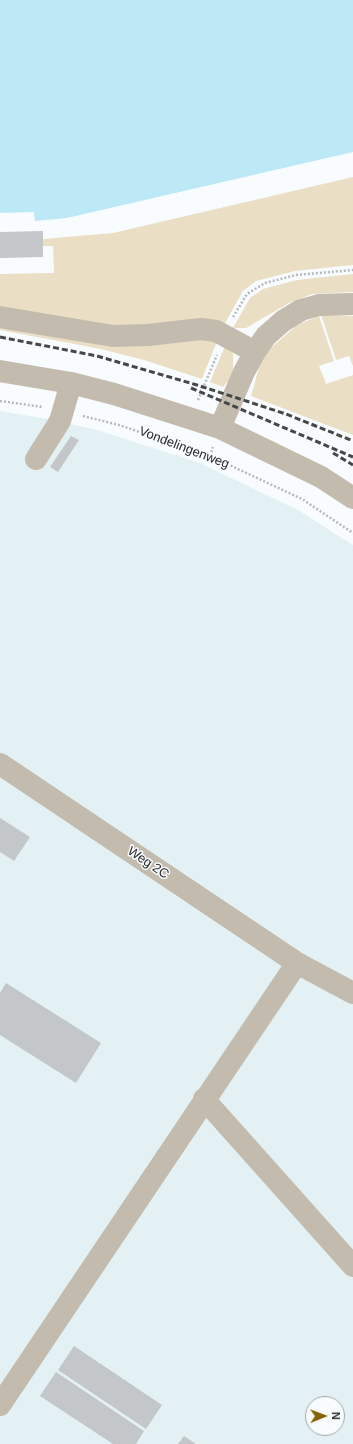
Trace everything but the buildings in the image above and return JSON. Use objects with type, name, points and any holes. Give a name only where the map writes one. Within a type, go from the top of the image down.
[{"type":"street","points":[[220,428],[244,372],[266,336],[283,321],[301,310],[319,305],[353,304]]},
{"type":"street","points":[[0,317],[114,336],[148,335],[202,329],[216,331],[255,352]]},
{"type":"street","points":[[0,371],[71,383],[114,394],[220,428],[321,477],[353,498]]},
{"type":"street","points":[[36,459],[60,421],[64,412],[71,383]]},
{"type":"street","name":"Weg 2C","points":[[0,764],[297,963],[353,993]]},
{"type":"street","points":[[0,1405],[204,1099],[297,963]]},
{"type":"street","points":[[204,1099],[353,1266]]},
{"type":"path","name":"Vondelingenweg","points":[[0,401],[64,412],[119,425],[210,456],[302,499],[353,533]]},
{"type":"shaded area","points":[[353,177],[353,265],[295,271],[256,281],[243,291],[224,325],[132,329],[0,311],[0,274],[54,273],[53,246],[43,246],[43,239],[113,233]]},
{"type":"shaded area","points":[[353,274],[353,292],[312,294],[289,303],[246,328],[233,328],[250,298],[263,289],[297,280]]},
{"type":"shaded area","points":[[321,315],[353,316],[353,366],[349,356],[336,360]]},
{"type":"shaded area","points":[[319,316],[334,361],[319,366],[326,384],[353,375],[353,435],[251,396],[260,364],[271,348],[297,325]]},
{"type":"shaded area","points":[[0,324],[219,336],[202,379],[144,360],[101,349],[0,330]]},
{"type":"shaded area","points":[[227,341],[233,354],[233,369],[231,378],[223,387],[210,382]]},
{"type":"shaded area","points":[[0,411],[53,420],[97,430],[200,463],[298,510],[353,545],[353,1444],[0,1444]]},
{"type":"water","points":[[0,0],[353,0],[353,152],[67,218],[35,221],[34,212],[0,213]]},
{"type":"railway","points":[[0,337],[97,356],[197,385],[286,414],[353,441]]},
{"type":"railway","points":[[191,388],[353,457]]},
{"type":"railway","points":[[333,453],[353,465]]}]
